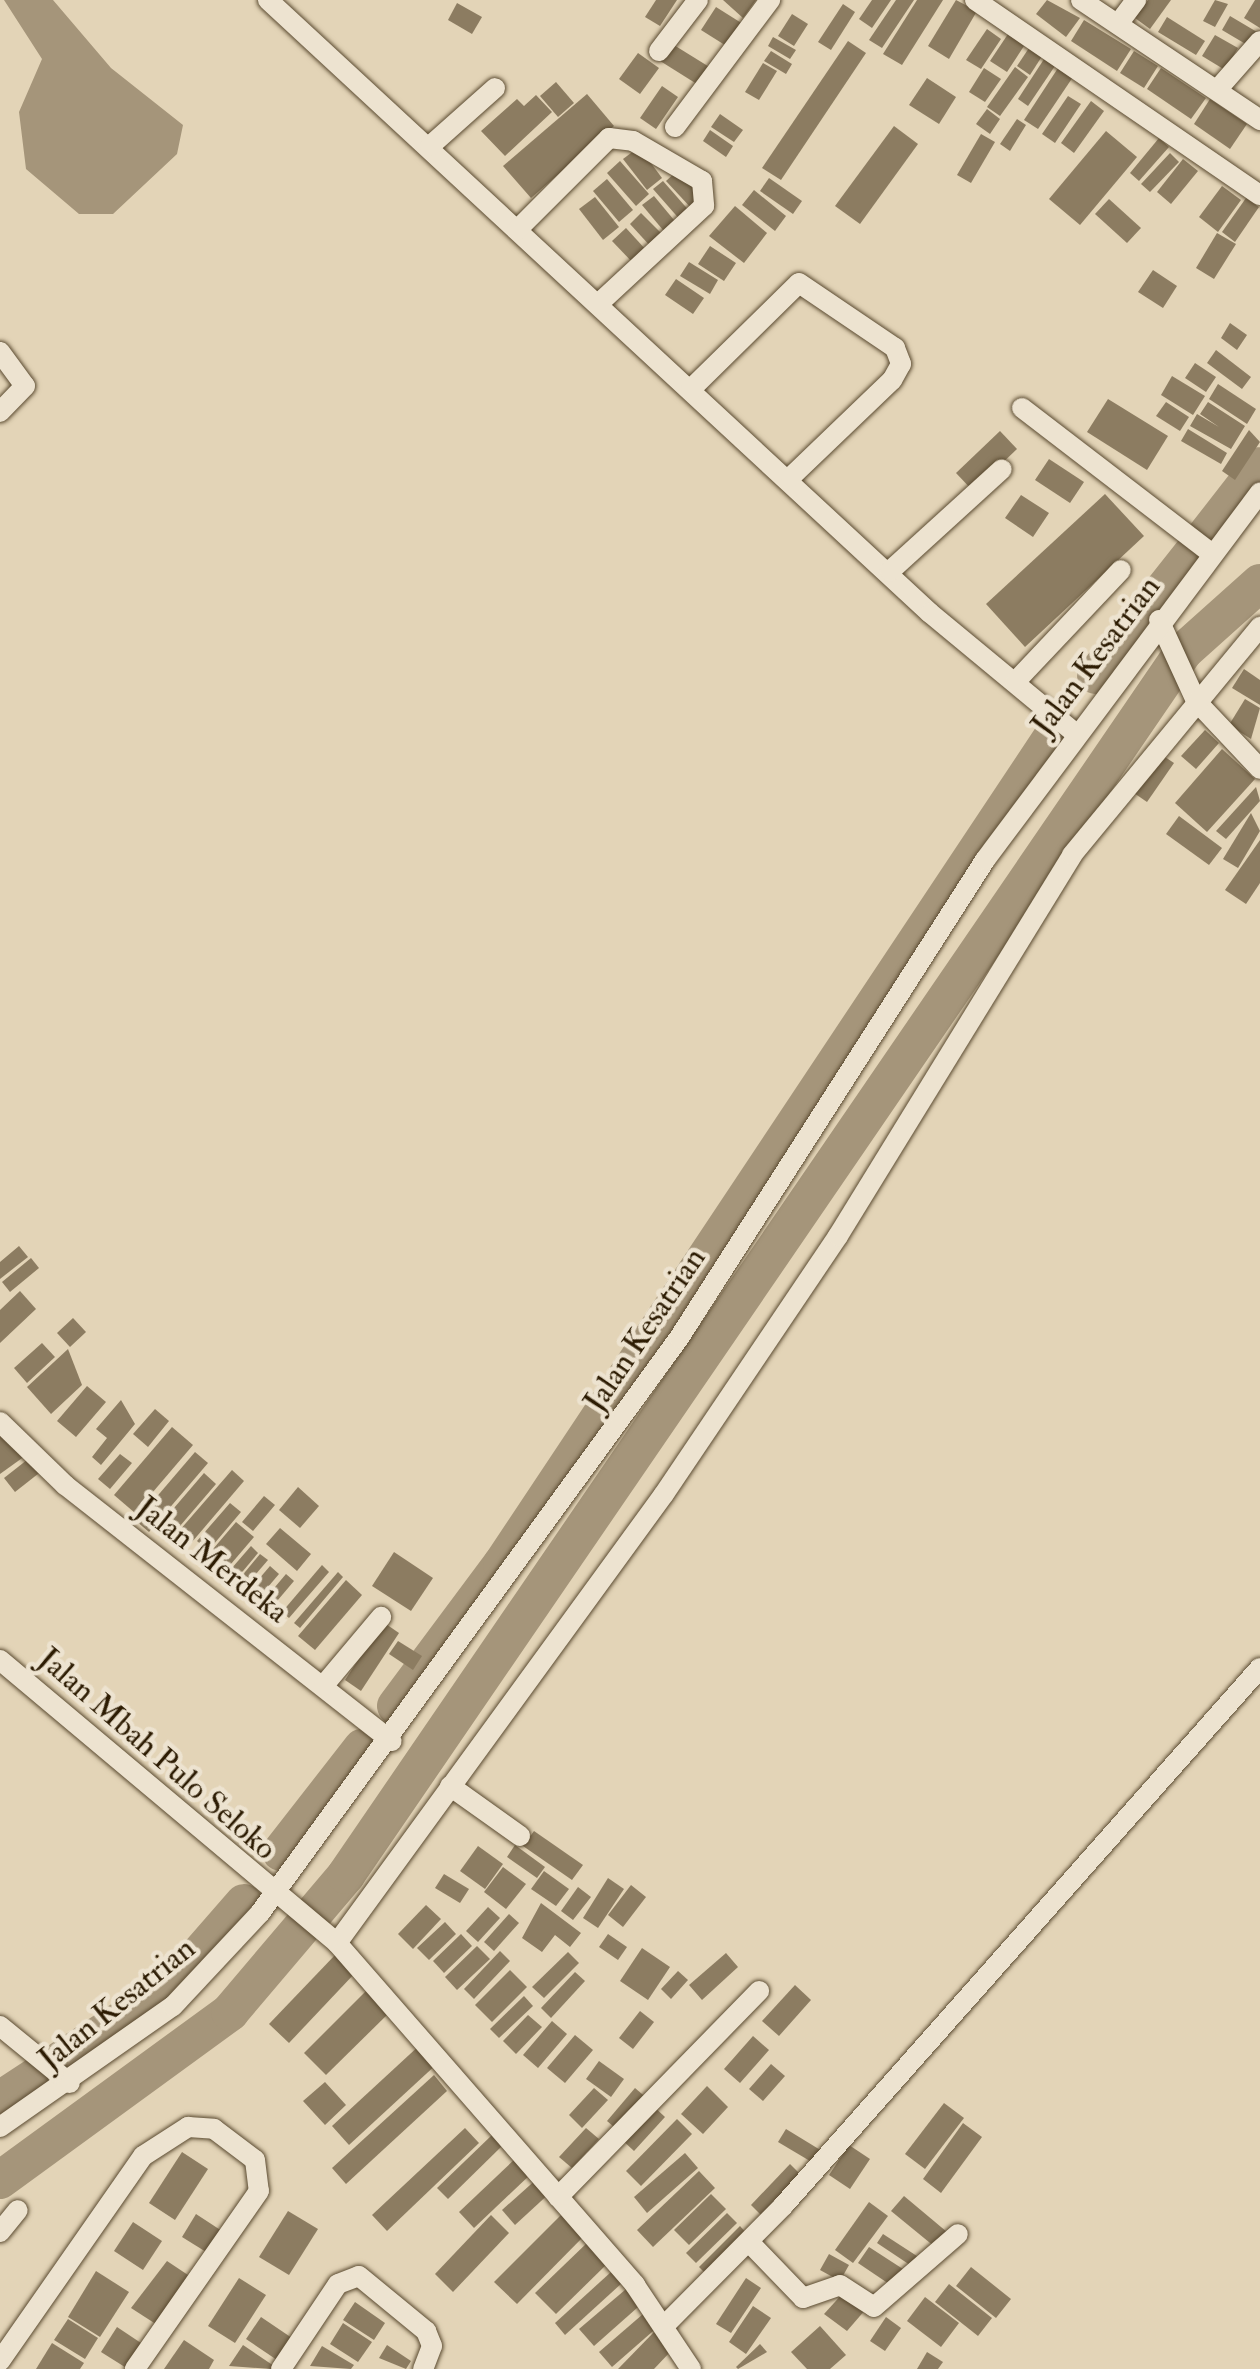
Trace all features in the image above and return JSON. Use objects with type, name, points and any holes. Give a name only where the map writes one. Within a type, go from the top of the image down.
[{"type":"street","points":[[268,0],[1064,726]]},
{"type":"street","points":[[659,51],[698,0]]},
{"type":"street","points":[[676,127],[770,0]]},
{"type":"street","points":[[975,0],[1260,196]]},
{"type":"street","points":[[1081,0],[1260,120]]},
{"type":"street","points":[[1118,24],[1136,0]]},
{"type":"street","points":[[1217,90],[1260,41]]},
{"type":"street","points":[[430,146],[495,88]]},
{"type":"street","points":[[517,230],[609,138],[633,141],[702,181],[704,206],[598,304]]},
{"type":"street","points":[[692,389],[800,283],[895,348],[900,364],[892,380],[790,477]]},
{"type":"street","points":[[0,352],[25,386],[0,412]]},
{"type":"street","points":[[1022,408],[1211,553]]},
{"type":"street","points":[[890,571],[1002,469]]},
{"type":"street","name":"Jalan Kesatrian","points":[[0,2127],[205,1976],[275,1894],[380,1733],[679,1338],[1064,726],[1159,620],[1260,493]]},
{"type":"street","points":[[1015,682],[1121,570]]},
{"type":"street","points":[[1159,620],[1193,696],[1260,768]]},
{"type":"street","points":[[331,1937],[460,1793],[838,1236],[1072,855],[1193,696],[1255,642]]},
{"type":"street","name":"Jalan Merdeka","points":[[0,1422],[65,1485],[324,1685],[380,1733]]},
{"type":"street","points":[[324,1685],[381,1617]]},
{"type":"street","name":"Jalan Mbah Pulo Seloko","points":[[0,1660],[242,1868],[331,1937],[666,2324],[692,2369]]},
{"type":"street","points":[[666,2324],[748,2242],[1260,1668]]},
{"type":"street","points":[[460,1793],[520,1836]]},
{"type":"street","points":[[558,2197],[759,1990]]},
{"type":"street","points":[[0,2026],[65,2078]]},
{"type":"street","points":[[0,2362],[143,2156],[188,2127],[214,2129],[255,2160],[259,2192],[134,2369]]},
{"type":"street","points":[[0,2232],[18,2210]]},
{"type":"street","points":[[748,2242],[803,2298],[840,2285],[874,2307],[958,2234]]},
{"type":"street","points":[[281,2369],[338,2284],[359,2276],[426,2331],[432,2346],[423,2369]]},
{"type":"shaded area","points":[[4,0],[53,0],[111,68],[183,125],[177,154],[113,214],[79,214],[26,169],[19,112],[42,59]]},
{"type":"building","points":[[656,0],[677,0],[660,26],[645,17]]},
{"type":"building","points":[[723,0],[756,0],[743,18]]},
{"type":"building","points":[[872,0],[891,0],[872,28],[859,19]]},
{"type":"building","points":[[896,0],[914,0],[882,48],[869,40]]},
{"type":"building","points":[[917,0],[943,0],[902,65],[883,54]]},
{"type":"building","points":[[956,0],[977,11],[949,59],[928,46]]},
{"type":"building","points":[[1047,0],[1080,18],[1066,37],[1036,14]]},
{"type":"building","points":[[1148,0],[1171,0],[1150,29],[1135,18]]},
{"type":"building","points":[[1215,0],[1228,4],[1215,27],[1203,21]]},
{"type":"building","points":[[1255,0],[1260,0],[1260,28],[1244,18]]},
{"type":"building","points":[[457,3],[482,17],[472,34],[448,20]]},
{"type":"building","points":[[843,4],[855,12],[831,50],[818,42]]},
{"type":"building","points":[[716,7],[743,24],[728,47],[701,30]]},
{"type":"building","points":[[792,14],[808,24],[794,46],[778,36]]},
{"type":"building","points":[[1230,16],[1257,32],[1249,46],[1222,30]]},
{"type":"building","points":[[1167,17],[1205,41],[1196,55],[1158,32]]},
{"type":"building","points":[[1084,20],[1131,49],[1117,71],[1071,41]]},
{"type":"building","points":[[987,29],[1001,39],[981,69],[966,60]]},
{"type":"building","points":[[1008,34],[1024,46],[1007,72],[990,61]]},
{"type":"building","points":[[1215,35],[1238,48],[1225,70],[1202,56]]},
{"type":"building","points":[[773,37],[796,50],[790,59],[768,46]]},
{"type":"building","points":[[848,41],[866,53],[781,180],[762,168]]},
{"type":"building","points":[[669,42],[711,68],[700,86],[657,59]]},
{"type":"building","points":[[1033,42],[1046,50],[1030,75],[1017,66]]},
{"type":"building","points":[[771,51],[792,64],[786,74],[764,61]]},
{"type":"building","points":[[1134,51],[1158,66],[1144,88],[1120,73]]},
{"type":"building","points":[[638,53],[659,68],[640,94],[619,79]]},
{"type":"building","points":[[1048,53],[1059,60],[1028,106],[1018,99]]},
{"type":"building","points":[[763,63],[777,71],[759,100],[745,92]]},
{"type":"building","points":[[1060,65],[1075,74],[1038,129],[1024,120]]},
{"type":"building","points":[[1015,67],[1028,77],[1000,116],[987,107]]},
{"type":"building","points":[[984,68],[1001,79],[985,102],[969,92]]},
{"type":"building","points":[[1161,68],[1206,98],[1191,119],[1147,89]]},
{"type":"building","points":[[927,78],[956,97],[939,124],[909,105]]},
{"type":"building","points":[[556,82],[574,103],[558,117],[540,96]]},
{"type":"building","points":[[662,86],[678,97],[656,129],[640,118]]},
{"type":"building","points":[[587,94],[614,126],[531,198],[503,166]]},
{"type":"building","points":[[536,95],[552,112],[505,156],[481,131],[517,99],[524,106]]},
{"type":"building","points":[[1068,96],[1081,104],[1055,143],[1042,134]]},
{"type":"building","points":[[1210,99],[1247,124],[1230,149],[1194,124]]},
{"type":"building","points":[[1091,101],[1104,111],[1074,153],[1061,143]]},
{"type":"building","points":[[987,109],[1000,119],[990,134],[976,124]]},
{"type":"building","points":[[720,114],[743,130],[734,142],[711,127]]},
{"type":"building","points":[[1017,119],[1026,125],[1010,151],[1000,144]]},
{"type":"building","points":[[894,126],[918,144],[860,224],[835,206]]},
{"type":"building","points":[[710,130],[733,146],[726,157],[703,141]]},
{"type":"building","points":[[1106,131],[1137,157],[1080,225],[1049,199]]},
{"type":"building","points":[[981,134],[995,142],[971,183],[957,175]]},
{"type":"building","points":[[1159,138],[1169,147],[1139,181],[1130,173]]},
{"type":"building","points":[[639,147],[662,178],[647,190],[623,159]]},
{"type":"building","points":[[1170,153],[1179,162],[1150,192],[1141,184]]},
{"type":"building","points":[[1183,159],[1198,171],[1171,204],[1157,192]]},
{"type":"building","points":[[620,161],[649,194],[636,206],[607,173]]},
{"type":"building","points":[[677,171],[703,199],[692,209],[666,181]]},
{"type":"building","points":[[769,178],[802,201],[793,214],[760,191]]},
{"type":"building","points":[[607,179],[633,210],[619,222],[593,191]]},
{"type":"building","points":[[663,181],[692,214],[682,222],[653,189]]},
{"type":"building","points":[[1222,186],[1241,200],[1218,232],[1199,217]]},
{"type":"building","points":[[754,190],[786,216],[775,231],[742,205]]},
{"type":"building","points":[[654,196],[679,226],[668,236],[642,205]]},
{"type":"building","points":[[595,197],[619,227],[603,240],[579,209]]},
{"type":"building","points":[[1246,198],[1259,207],[1235,242],[1222,232]]},
{"type":"building","points":[[1109,199],[1141,228],[1127,243],[1095,214]]},
{"type":"building","points":[[735,206],[767,233],[744,263],[709,236]]},
{"type":"building","points":[[641,213],[664,236],[652,248],[630,224]]},
{"type":"building","points":[[626,228],[647,251],[634,264],[612,241]]},
{"type":"building","points":[[1217,233],[1236,244],[1214,279],[1196,268]]},
{"type":"building","points":[[710,246],[736,263],[724,281],[698,264]]},
{"type":"building","points":[[689,262],[718,280],[710,294],[680,276]]},
{"type":"building","points":[[1153,270],[1177,286],[1163,308],[1138,292]]},
{"type":"building","points":[[676,279],[704,298],[693,314],[665,295]]},
{"type":"building","points":[[1230,323],[1247,335],[1237,350],[1221,338]]},
{"type":"building","points":[[1216,350],[1251,377],[1242,389],[1207,363]]},
{"type":"building","points":[[1195,363],[1216,377],[1206,392],[1185,378]]},
{"type":"building","points":[[1172,376],[1205,396],[1193,415],[1161,395]]},
{"type":"building","points":[[1218,384],[1256,409],[1247,424],[1209,399]]},
{"type":"building","points":[[1108,399],[1168,436],[1147,470],[1087,432]]},
{"type":"building","points":[[1166,402],[1189,417],[1180,431],[1156,416]]},
{"type":"building","points":[[1208,402],[1245,426],[1231,449],[1190,426],[1197,414],[1219,427],[1200,414]]},
{"type":"building","points":[[1188,429],[1227,453],[1221,464],[1181,441]]},
{"type":"building","points":[[1249,430],[1260,442],[1235,480],[1222,471]]},
{"type":"building","points":[[1000,431],[1017,449],[973,491],[956,473]]},
{"type":"building","points":[[1049,459],[1084,482],[1070,503],[1035,480]]},
{"type":"building","points":[[1105,494],[1144,536],[1025,647],[986,604]]},
{"type":"building","points":[[1021,495],[1049,513],[1033,537],[1005,518]]},
{"type":"building","points":[[1244,669],[1260,680],[1260,705],[1232,688]]},
{"type":"building","points":[[1245,699],[1260,708],[1251,739],[1229,725]]},
{"type":"building","points":[[1205,730],[1219,743],[1196,769],[1181,756]]},
{"type":"building","points":[[1222,749],[1255,779],[1207,832],[1175,803]]},
{"type":"building","points":[[1159,753],[1174,763],[1147,802],[1131,791]]},
{"type":"building","points":[[1256,787],[1260,801],[1226,839],[1216,831]]},
{"type":"building","points":[[1251,813],[1260,831],[1238,868],[1223,859]]},
{"type":"building","points":[[1179,816],[1222,848],[1209,865],[1166,834]]},
{"type":"building","points":[[1260,840],[1260,883],[1246,904],[1225,890]]},
{"type":"building","points":[[19,1246],[28,1257],[0,1279],[0,1262]]},
{"type":"building","points":[[31,1258],[39,1268],[10,1292],[2,1282]]},
{"type":"building","points":[[20,1291],[36,1309],[0,1343],[0,1310]]},
{"type":"building","points":[[73,1318],[86,1332],[70,1347],[57,1333]]},
{"type":"building","points":[[42,1343],[55,1357],[27,1383],[14,1368]]},
{"type":"building","points":[[68,1349],[82,1385],[51,1414],[27,1387]]},
{"type":"building","points":[[87,1386],[106,1402],[76,1437],[57,1421]]},
{"type":"building","points":[[121,1400],[135,1424],[101,1465],[92,1457],[107,1438],[96,1429]]},
{"type":"building","points":[[155,1409],[169,1421],[148,1447],[133,1434]]},
{"type":"building","points":[[172,1427],[193,1445],[135,1513],[114,1495]]},
{"type":"building","points":[[0,1434],[25,1456],[0,1474]]},
{"type":"building","points":[[195,1452],[208,1463],[149,1532],[136,1521]]},
{"type":"building","points":[[120,1454],[132,1463],[110,1489],[98,1479]]},
{"type":"building","points":[[32,1456],[43,1470],[15,1492],[4,1478]]},
{"type":"building","points":[[232,1470],[244,1481],[192,1542],[179,1531]]},
{"type":"building","points":[[204,1473],[216,1484],[174,1533],[162,1522]]},
{"type":"building","points":[[298,1487],[319,1506],[300,1528],[279,1510]]},
{"type":"building","points":[[264,1496],[275,1505],[253,1531],[242,1522]]},
{"type":"building","points":[[230,1503],[241,1512],[208,1551],[197,1541]]},
{"type":"building","points":[[236,1522],[254,1537],[225,1571],[208,1555]]},
{"type":"building","points":[[280,1528],[311,1554],[297,1571],[266,1544]]},
{"type":"building","points":[[251,1546],[258,1553],[233,1583],[225,1576]]},
{"type":"building","points":[[394,1552],[433,1578],[411,1611],[372,1586]]},
{"type":"building","points":[[260,1554],[268,1560],[243,1589],[236,1583]]},
{"type":"building","points":[[322,1565],[329,1572],[289,1618],[282,1612]]},
{"type":"building","points":[[270,1566],[279,1574],[256,1601],[247,1593]]},
{"type":"building","points":[[338,1572],[343,1577],[300,1628],[294,1623]]},
{"type":"building","points":[[286,1574],[294,1581],[272,1607],[264,1600]]},
{"type":"building","points":[[346,1580],[362,1595],[315,1650],[298,1636]]},
{"type":"building","points":[[383,1622],[399,1633],[361,1691],[345,1680]]},
{"type":"building","points":[[398,1641],[422,1656],[413,1670],[389,1654]]},
{"type":"building","points":[[534,1831],[583,1865],[572,1880],[523,1846]]},
{"type":"building","points":[[515,1845],[545,1867],[537,1878],[507,1857]]},
{"type":"building","points":[[478,1846],[503,1864],[485,1889],[460,1871]]},
{"type":"building","points":[[503,1867],[526,1884],[506,1909],[484,1892]]},
{"type":"building","points":[[544,1871],[569,1889],[556,1906],[531,1889]]},
{"type":"building","points":[[444,1874],[469,1889],[460,1903],[435,1888]]},
{"type":"building","points":[[608,1878],[624,1889],[598,1928],[583,1918]]},
{"type":"building","points":[[631,1885],[646,1897],[623,1927],[608,1915]]},
{"type":"building","points":[[578,1887],[591,1897],[573,1920],[561,1911]]},
{"type":"building","points":[[541,1903],[581,1933],[570,1947],[555,1935],[542,1952],[522,1938]]},
{"type":"building","points":[[426,1905],[441,1919],[413,1949],[398,1934]]},
{"type":"building","points":[[488,1907],[500,1918],[478,1942],[466,1931]]},
{"type":"building","points":[[509,1914],[519,1923],[494,1951],[484,1942]]},
{"type":"building","points":[[445,1922],[456,1934],[429,1960],[417,1948]]},
{"type":"building","points":[[461,1934],[472,1946],[444,1973],[433,1961]]},
{"type":"building","points":[[608,1934],[627,1947],[618,1960],[599,1947]]},
{"type":"building","points":[[477,1946],[490,1959],[457,1990],[445,1977]]},
{"type":"building","points":[[642,1948],[670,1967],[648,2000],[620,1981]]},
{"type":"building","points":[[500,1951],[510,1961],[474,1999],[464,1989]]},
{"type":"building","points":[[568,1952],[579,1963],[544,1998],[532,1987]]},
{"type":"building","points":[[726,1953],[738,1967],[702,2000],[689,1985]]},
{"type":"building","points":[[336,1954],[356,1972],[289,2043],[269,2024]]},
{"type":"building","points":[[510,1970],[527,1987],[492,2022],[475,2005]]},
{"type":"building","points":[[678,1971],[688,1980],[671,1999],[661,1989]]},
{"type":"building","points":[[575,1972],[585,1981],[551,2018],[541,2008]]},
{"type":"building","points":[[795,1985],[811,2000],[779,2036],[762,2021]]},
{"type":"building","points":[[369,1988],[392,2010],[326,2075],[304,2053]]},
{"type":"building","points":[[524,1996],[533,2006],[499,2038],[490,2029]]},
{"type":"building","points":[[640,2011],[654,2022],[633,2049],[619,2038]]},
{"type":"building","points":[[528,2015],[542,2027],[516,2054],[503,2041]]},
{"type":"building","points":[[552,2021],[567,2034],[538,2068],[523,2055]]},
{"type":"building","points":[[575,2035],[593,2050],[565,2083],[547,2068]]},
{"type":"building","points":[[753,2036],[769,2050],[740,2083],[724,2069]]},
{"type":"building","points":[[422,2043],[439,2062],[349,2145],[332,2126]]},
{"type":"building","points":[[599,2061],[624,2079],[611,2097],[586,2079]]},
{"type":"building","points":[[771,2064],[785,2076],[763,2101],[749,2089]]},
{"type":"building","points":[[434,2075],[447,2091],[346,2184],[332,2168]]},
{"type":"building","points":[[325,2082],[346,2105],[325,2125],[303,2101]]},
{"type":"building","points":[[707,2086],[728,2107],[703,2134],[681,2114]]},
{"type":"building","points":[[594,2088],[608,2100],[582,2128],[569,2115]]},
{"type":"building","points":[[635,2088],[649,2100],[621,2133],[607,2121]]},
{"type":"building","points":[[944,2103],[964,2118],[925,2169],[905,2154]]},
{"type":"building","points":[[651,2104],[665,2117],[634,2151],[620,2138]]},
{"type":"building","points":[[677,2119],[692,2134],[641,2186],[626,2171]]},
{"type":"building","points":[[963,2123],[982,2137],[941,2193],[923,2179]]},
{"type":"building","points":[[465,2128],[479,2143],[387,2231],[372,2215]]},
{"type":"building","points":[[586,2128],[599,2139],[572,2168],[559,2157]]},
{"type":"building","points":[[786,2129],[822,2151],[815,2164],[778,2142]]},
{"type":"building","points":[[492,2135],[502,2146],[448,2199],[437,2188]]},
{"type":"building","points":[[849,2145],[870,2159],[850,2189],[829,2175]]},
{"type":"building","points":[[182,2152],[208,2169],[175,2220],[149,2203]]},
{"type":"building","points":[[685,2153],[698,2168],[647,2213],[634,2197]]},
{"type":"building","points":[[517,2157],[532,2173],[474,2228],[459,2212]]},
{"type":"building","points":[[790,2164],[804,2178],[765,2219],[751,2205]]},
{"type":"building","points":[[699,2171],[715,2188],[653,2247],[637,2230]]},
{"type":"building","points":[[539,2177],[552,2191],[515,2225],[502,2210]]},
{"type":"building","points":[[711,2194],[726,2209],[689,2245],[674,2230]]},
{"type":"building","points":[[904,2196],[947,2232],[935,2247],[891,2211]]},
{"type":"building","points":[[869,2202],[888,2216],[853,2263],[835,2250]]},
{"type":"building","points":[[288,2211],[318,2229],[289,2275],[259,2257]]},
{"type":"building","points":[[563,2213],[585,2235],[517,2304],[494,2282]]},
{"type":"building","points":[[727,2213],[737,2223],[696,2263],[686,2253]]},
{"type":"building","points":[[196,2214],[225,2233],[211,2255],[182,2237]]},
{"type":"building","points":[[491,2215],[509,2233],[453,2292],[435,2274]]},
{"type":"building","points":[[133,2222],[162,2241],[143,2270],[114,2251]]},
{"type":"building","points":[[740,2226],[748,2235],[707,2275],[699,2267]]},
{"type":"building","points":[[883,2234],[920,2258],[913,2267],[877,2243]]},
{"type":"building","points":[[589,2241],[609,2262],[556,2314],[535,2293]]},
{"type":"building","points":[[869,2247],[906,2271],[895,2288],[858,2263]]},
{"type":"building","points":[[829,2254],[849,2265],[840,2281],[820,2270]]},
{"type":"building","points":[[167,2261],[194,2279],[162,2328],[131,2308]]},
{"type":"building","points":[[971,2267],[1011,2299],[996,2318],[956,2286]]},
{"type":"building","points":[[96,2271],[129,2292],[100,2337],[68,2317]]},
{"type":"building","points":[[611,2272],[622,2283],[565,2335],[555,2323]]},
{"type":"building","points":[[239,2278],[266,2295],[235,2343],[208,2326]]},
{"type":"building","points":[[746,2278],[761,2288],[731,2333],[716,2324]]},
{"type":"building","points":[[632,2284],[646,2300],[594,2346],[579,2329]]},
{"type":"building","points":[[949,2284],[992,2318],[978,2336],[935,2302]]},
{"type":"building","points":[[844,2292],[866,2309],[847,2331],[824,2314]]},
{"type":"building","points":[[925,2297],[959,2323],[941,2347],[907,2321]]},
{"type":"building","points":[[355,2302],[385,2323],[374,2340],[343,2320]]},
{"type":"building","points":[[753,2306],[771,2318],[746,2354],[729,2342]]},
{"type":"building","points":[[650,2308],[660,2325],[612,2367],[599,2352]]},
{"type":"building","points":[[261,2317],[292,2338],[277,2360],[246,2339]]},
{"type":"building","points":[[886,2317],[901,2328],[885,2351],[870,2341]]},
{"type":"building","points":[[68,2319],[98,2338],[85,2359],[54,2340]]},
{"type":"building","points":[[343,2323],[372,2342],[358,2362],[330,2344]]},
{"type":"building","points":[[820,2326],[846,2355],[830,2369],[807,2369],[791,2352]]},
{"type":"building","points":[[117,2327],[147,2347],[128,2369],[101,2352]]},
{"type":"building","points":[[654,2332],[672,2350],[654,2369],[618,2369]]},
{"type":"building","points":[[184,2340],[214,2360],[209,2369],[164,2369]]},
{"type":"building","points":[[52,2343],[84,2363],[80,2369],[36,2369]]},
{"type":"building","points":[[760,2344],[767,2352],[738,2369],[736,2367]]},
{"type":"building","points":[[243,2345],[274,2366],[272,2369],[229,2366]]},
{"type":"building","points":[[387,2345],[411,2361],[406,2369],[379,2358]]},
{"type":"building","points":[[322,2346],[354,2365],[351,2369],[310,2366]]},
{"type":"building","points":[[927,2352],[943,2362],[938,2369],[917,2369]]},
{"type":"waterway","points":[[1204,538],[1260,466]]},
{"type":"waterway","points":[[1096,675],[1195,550]]},
{"type":"waterway","points":[[0,2180],[230,2012],[346,1875],[1184,651],[1260,583]]},
{"type":"waterway","points":[[396,1706],[502,1564],[1053,736]]},
{"type":"waterway","points":[[281,1852],[362,1748]]},
{"type":"waterway","points":[[0,2100],[169,1989],[244,1903]]}]
